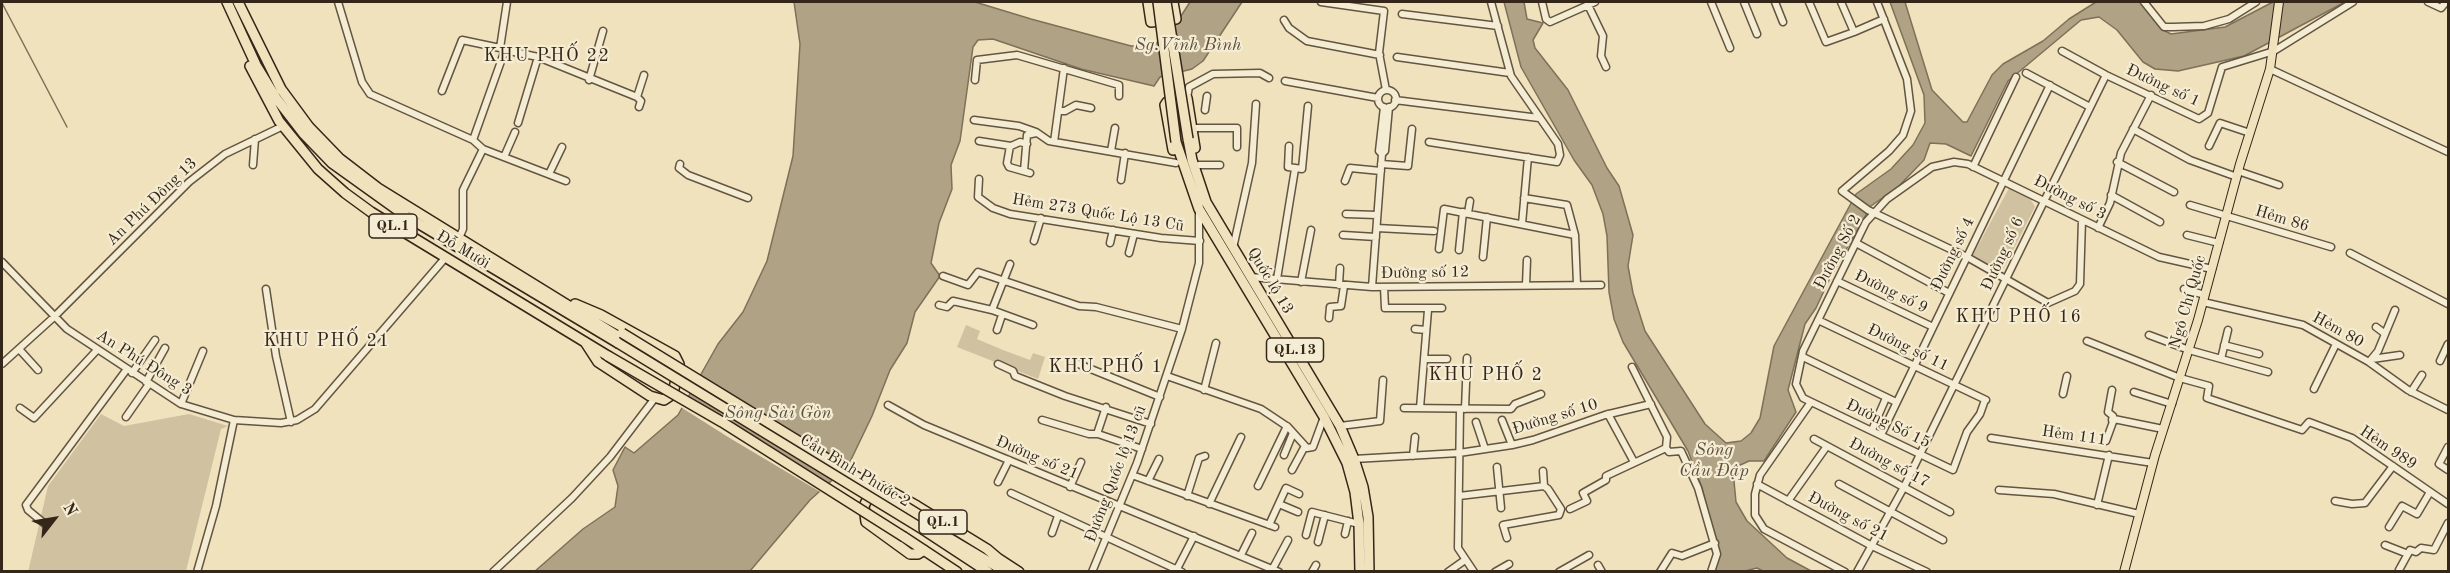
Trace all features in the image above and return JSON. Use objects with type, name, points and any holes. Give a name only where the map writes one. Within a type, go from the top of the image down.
[{"type":"highway","name":"Đỗ Mười","points":[[220,2],[224,9],[232,13]]},
{"type":"highway","name":"Đỗ Mười","points":[[226,2],[265,81],[289,116],[317,148],[347,175],[406,216],[620,338]]},
{"type":"highway","name":"Đỗ Mười","points":[[240,2],[269,68],[309,126],[355,171],[620,338]]},
{"type":"highway","points":[[1148,2],[1151,22],[1176,19],[1173,2]]},
{"type":"highway","name":"Quốc lộ 13","points":[[1158,2],[1176,142],[1197,206],[1324,417],[1347,463],[1355,492],[1359,524],[1360,572]]},
{"type":"highway","name":"Quốc lộ 13","points":[[1167,2],[1192,160],[1206,202],[1340,426],[1363,487],[1368,517],[1369,572]]},
{"type":"highway","name":"Đỗ Mười","points":[[242,35],[245,54],[269,106],[318,169],[345,193],[371,212],[731,428],[924,550]]},
{"type":"highway","points":[[1197,206],[1176,163],[1165,105],[1169,101],[1187,98],[1199,165],[1206,186],[1206,202]]},
{"type":"highway","name":"Đỗ Mười","points":[[471,245],[484,248],[575,304],[620,338]]},
{"type":"highway","name":"QL.1","points":[[575,304],[601,315],[678,360],[673,394],[668,399],[655,398],[598,362],[585,342]]},
{"type":"highway","name":"Cầu Bình Phước 2","points":[[620,338],[926,525]]},
{"type":"highway","name":"QL.1","points":[[924,550],[918,554],[910,554],[870,526],[863,513],[871,490],[876,485],[992,552],[999,563]]},
{"type":"highway","name":"QL.1","points":[[926,525],[1013,570]]},
{"type":"highway","name":"QL.1","points":[[926,525],[988,572]]},
{"type":"highway","name":"QL.1","points":[[924,550],[957,572]]},
{"type":"highway","name":"QL.1","points":[[924,550],[963,572]]},
{"type":"main road","name":"Ngô Chí Quốc","points":[[2124,572],[2153,462],[2189,350],[2270,69],[2276,39],[2279,2]]},
{"type":"street","points":[[338,2],[366,91],[378,100],[474,140],[483,149],[567,181]]},
{"type":"street","points":[[474,140],[502,49],[507,2]]},
{"type":"street","points":[[1321,2],[1384,11],[1380,55],[1386,90]]},
{"type":"street","points":[[1428,142],[1557,162],[1560,148],[1510,73],[1491,2]]},
{"type":"street","points":[[1542,2],[1546,19],[1550,22],[1595,2]]},
{"type":"street","points":[[1711,2],[1730,48]]},
{"type":"street","points":[[1744,2],[1757,34]]},
{"type":"street","points":[[1775,2],[1784,22]]},
{"type":"street","points":[[1809,2],[1826,42],[1884,20]]},
{"type":"street","points":[[1842,2],[1854,32]]},
{"type":"street","points":[[1876,2],[1906,79],[1911,111],[1903,135],[1889,152],[1842,191],[1872,212],[1967,257],[2048,303],[2075,291],[2081,280],[2082,220]]},
{"type":"street","points":[[2144,2],[2164,27],[2204,26],[2229,19],[2256,2]]},
{"type":"street","points":[[2274,51],[2353,2]]},
{"type":"street","points":[[2428,2],[2441,8],[2446,2]]},
{"type":"street","points":[[1588,5],[1603,36],[1601,57],[1606,67]]},
{"type":"street","points":[[1402,14],[1498,26]]},
{"type":"street","points":[[1284,20],[1289,28],[1307,41],[1380,55]]},
{"type":"street","points":[[589,80],[603,31]]},
{"type":"street","points":[[442,91],[462,40],[538,57],[589,80],[638,97],[641,101],[639,107]]},
{"type":"street","name":"Đường số 1","points":[[2062,51],[2194,117],[2204,117],[2222,67],[2274,51]]},
{"type":"street","points":[[975,80],[977,60],[1006,54],[1026,56],[1119,85],[1119,96]]},
{"type":"street","points":[[518,123],[538,57]]},
{"type":"street","points":[[1397,57],[1510,73]]},
{"type":"street","points":[[1054,142],[1064,68]]},
{"type":"street","points":[[2270,69],[2448,152]]},
{"type":"street","points":[[1187,98],[1189,87],[1213,74],[1260,73],[1269,78]]},
{"type":"street","points":[[2026,73],[2090,107]]},
{"type":"street","points":[[638,97],[644,75]]},
{"type":"street","name":"Đường số 6","points":[[1857,572],[1904,487],[2007,278],[2043,199],[2106,75]]},
{"type":"street","points":[[1970,165],[2016,77]]},
{"type":"street","points":[[1285,81],[1378,98]]},
{"type":"street","name":"Đường số 4","points":[[1881,435],[2050,85]]},
{"type":"street","points":[[1378,98],[1386,90]]},
{"type":"street","points":[[1386,90],[1394,94],[1395,100]]},
{"type":"street","points":[[2098,228],[2111,195],[2117,162],[2151,95]]},
{"type":"street","points":[[1205,110],[1207,96]]},
{"type":"street","points":[[1378,98],[1379,103],[1387,107]]},
{"type":"street","points":[[1372,288],[1382,154],[1379,151],[1387,107],[1395,100],[1539,118]]},
{"type":"street","points":[[1233,248],[1251,170],[1256,104]]},
{"type":"street","points":[[1059,111],[1065,111],[1076,105],[1091,108]]},
{"type":"street","points":[[1289,146],[1286,164],[1295,169],[1302,169],[1308,106]]},
{"type":"street","points":[[974,120],[1018,126],[1036,132],[1054,142],[1176,163]]},
{"type":"street","points":[[2209,146],[2220,123],[2250,133]]},
{"type":"street","name":"An Phú Đông 13","points":[[2,364],[54,317],[189,182],[225,154],[283,126]]},
{"type":"street","points":[[1111,151],[1115,128]]},
{"type":"street","points":[[1192,128],[1238,128],[1237,147]]},
{"type":"street","points":[[1345,181],[1350,168],[1408,166],[1412,129]]},
{"type":"street","points":[[2133,129],[2190,160],[2279,185]]},
{"type":"street","points":[[504,157],[515,132]]},
{"type":"street","points":[[1010,146],[1007,163],[1009,167],[1027,172],[1027,135],[1035,135],[1036,132]]},
{"type":"street","points":[[253,165],[255,139]]},
{"type":"street","points":[[979,141],[1010,146],[1020,142],[1027,144]]},
{"type":"street","points":[[549,174],[562,147]]},
{"type":"street","points":[[459,238],[463,229],[462,190],[483,149]]},
{"type":"street","points":[[1121,180],[1125,153]]},
{"type":"street","points":[[1522,224],[1528,157]]},
{"type":"street","name":"Đường Số 2","points":[[1811,402],[1798,393],[1796,384],[1803,351],[1872,212],[1932,167],[1954,162],[1970,165]]},
{"type":"street","points":[[2117,162],[2174,192]]},
{"type":"street","points":[[680,164],[679,168],[688,175],[748,198]]},
{"type":"street","points":[[1199,165],[1220,165]]},
{"type":"street","name":"Đường số 3","points":[[1970,165],[2159,257],[2212,269]]},
{"type":"street","points":[[1277,279],[1295,169]]},
{"type":"street","name":"Hẻm 273 Quốc Lộ 13 Cũ","points":[[979,179],[978,197],[993,208],[1010,214],[1134,234],[1200,241]]},
{"type":"street","points":[[2111,195],[2160,222]]},
{"type":"street","points":[[1524,198],[1567,205],[1575,235],[1577,284]]},
{"type":"street","points":[[1458,250],[1470,201]]},
{"type":"street","name":"Hẻm 86","points":[[2190,205],[2331,247]]},
{"type":"street","name":"Đường Quốc lộ 13 cũ","points":[[1092,572],[1121,506],[1182,329],[1199,263],[1197,206]]},
{"type":"street","points":[[1439,249],[1443,210],[1486,216],[1575,235]]},
{"type":"street","points":[[1346,214],[1377,215]]},
{"type":"street","points":[[1482,256],[1486,216]]},
{"type":"street","points":[[1034,241],[1041,218]]},
{"type":"street","points":[[1377,228],[1434,231]]},
{"type":"street","points":[[1110,243],[1113,230]]},
{"type":"street","points":[[1301,282],[1311,230]]},
{"type":"street","points":[[1129,253],[1134,234]]},
{"type":"street","points":[[1343,235],[1376,237]]},
{"type":"street","points":[[2187,235],[2219,243]]},
{"type":"street","points":[[1856,243],[1949,293]]},
{"type":"street","points":[[2350,253],[2448,304]]},
{"type":"street","points":[[266,290],[276,356],[291,422],[315,409],[446,257]]},
{"type":"street","points":[[1526,285],[1527,260]]},
{"type":"street","name":"An Phú Đông 3","points":[[2,262],[54,317],[97,350],[181,404],[234,420],[291,422]]},
{"type":"street","points":[[992,310],[1010,264]]},
{"type":"street","points":[[1329,318],[1330,307],[1341,306],[1340,268]]},
{"type":"street","points":[[943,276],[968,285],[978,272],[1002,282],[1079,306],[1096,307],[1182,329]]},
{"type":"street","name":"Đường số 12","points":[[1251,276],[1372,288],[1601,285]]},
{"type":"street","name":"Đường số 9","points":[[1837,281],[1933,327]]},
{"type":"street","points":[[1384,287],[1383,307],[1428,310],[1442,308]]},
{"type":"street","name":"Hẻm 80","points":[[2184,289],[2204,299],[2302,325],[2371,361],[2411,392],[2448,410]]},
{"type":"street","points":[[939,305],[947,307],[953,302],[992,310],[1033,325]]},
{"type":"street","points":[[1420,408],[1428,310]]},
{"type":"street","points":[[2371,361],[2395,310]]},
{"type":"street","points":[[997,330],[1002,315]]},
{"type":"street","name":"Đường số 11","points":[[1818,320],[1986,400],[1980,414],[1967,432],[1953,470]]},
{"type":"street","points":[[2376,327],[2384,333]]},
{"type":"street","points":[[1415,329],[1426,330]]},
{"type":"street","points":[[2221,359],[2228,330]]},
{"type":"street","points":[[2149,335],[2189,350],[2268,372]]},
{"type":"street","points":[[45,524],[28,510],[26,505],[155,340]]},
{"type":"street","points":[[2087,341],[2180,378]]},
{"type":"street","points":[[1204,390],[1216,343]]},
{"type":"street","points":[[2314,388],[2336,344]]},
{"type":"street","points":[[2440,361],[2448,344]]},
{"type":"street","points":[[2224,345],[2259,354]]},
{"type":"street","points":[[126,417],[148,383],[165,348]]},
{"type":"street","points":[[19,349],[38,370]]},
{"type":"street","points":[[20,408],[34,418],[97,350]]},
{"type":"street","points":[[181,404],[203,351]]},
{"type":"street","points":[[2371,361],[2400,355]]},
{"type":"street","points":[[1803,357],[1896,402]]},
{"type":"street","points":[[1467,358],[1459,453],[1458,548],[1474,572]]},
{"type":"street","points":[[1424,359],[1447,359]]},
{"type":"street","points":[[1076,363],[1160,396]]},
{"type":"street","points":[[998,364],[1013,371],[1015,376],[1065,396],[1106,407],[1151,424]]},
{"type":"street","points":[[1632,367],[1667,436],[1666,448]]},
{"type":"street","points":[[2411,392],[2422,375]]},
{"type":"street","points":[[1167,376],[1260,409],[1287,426],[1305,446],[1312,447],[1324,417]]},
{"type":"street","points":[[2063,394],[2067,376]]},
{"type":"street","name":"Hẻm 989","points":[[2180,378],[2209,386],[2207,398],[2302,430],[2309,422],[2352,438],[2446,502]]},
{"type":"street","points":[[1340,426],[1380,421],[1383,380]]},
{"type":"street","points":[[2106,441],[2112,420],[2112,415],[2108,412],[2112,390]]},
{"type":"street","points":[[2134,392],[2172,404]]},
{"type":"street","points":[[1404,408],[1511,408],[1515,404],[1541,394]]},
{"type":"street","points":[[493,572],[572,498],[610,457],[655,398]]},
{"type":"street","points":[[1872,430],[1886,398]]},
{"type":"street","points":[[1811,402],[1760,475],[1753,506],[1755,515],[1764,529],[1845,572]]},
{"type":"street","name":"Đường Số 15","points":[[1811,402],[1953,470]]},
{"type":"street","name":"Đường số 10","points":[[1354,459],[1459,453],[1512,445],[1608,414],[1651,404]]},
{"type":"street","name":"Đường số 21","points":[[888,405],[924,425],[1276,570]]},
{"type":"street","points":[[1098,431],[1106,407]]},
{"type":"street","points":[[1608,414],[1634,462]]},
{"type":"street","points":[[197,572],[216,506],[234,420]]},
{"type":"street","points":[[1042,420],[1089,434],[1098,434],[1142,449]]},
{"type":"street","points":[[1502,420],[1512,445]]},
{"type":"street","points":[[2112,420],[2163,429]]},
{"type":"street","points":[[1476,422],[1485,449]]},
{"type":"street","points":[[1258,486],[1287,426]]},
{"type":"street","points":[[1284,455],[1293,433]]},
{"type":"street","points":[[1209,504],[1241,437]]},
{"type":"street","points":[[1413,456],[1415,437]]},
{"type":"street","name":"Hẻm 111","points":[[1991,438],[2153,462]]},
{"type":"street","name":"Đường số 17","points":[[1814,439],[1950,512]]},
{"type":"street","points":[[1292,471],[1305,446]]},
{"type":"street","name":"Đường số 17","points":[[1788,501],[1827,446]]},
{"type":"street","points":[[2448,447],[2439,464],[2448,470]]},
{"type":"street","points":[[1570,509],[1587,501],[1583,493],[1606,480],[1606,476],[1666,448]]},
{"type":"street","points":[[1666,448],[1669,452],[1681,451],[1685,457],[1715,543],[1717,554],[1711,572]]},
{"type":"street","points":[[2097,505],[2109,455]]},
{"type":"street","points":[[1187,496],[1199,458],[1205,456]]},
{"type":"street","points":[[1148,481],[1159,459]]},
{"type":"street","points":[[998,482],[1009,460]]},
{"type":"street","points":[[1070,487],[1081,462]]},
{"type":"street","points":[[2335,501],[2352,504],[2365,503],[2393,466]]},
{"type":"street","points":[[1497,467],[1501,508]]},
{"type":"street","points":[[1507,538],[1503,525],[1559,515],[1561,509],[1557,500],[1545,486],[1543,471]]},
{"type":"street","points":[[1132,475],[1272,526],[1286,488],[1299,494]]},
{"type":"street","points":[[1291,491],[1294,483]]},
{"type":"street","name":"Đường số 21","points":[[1757,484],[1872,546],[1927,572]]},
{"type":"street","points":[[1839,484],[1943,540]]},
{"type":"street","points":[[1458,496],[1545,486]]},
{"type":"street","points":[[1999,490],[2054,494],[2139,514]]},
{"type":"street","points":[[2389,527],[2402,506],[2417,514],[2430,492]]},
{"type":"street","points":[[1011,493],[1179,570],[1194,536]]},
{"type":"street","points":[[2446,502],[2448,493]]},
{"type":"street","points":[[1279,504],[1298,512]]},
{"type":"street","points":[[1306,536],[1312,512],[1359,524]]},
{"type":"street","points":[[1318,542],[1325,515]]},
{"type":"street","points":[[1052,532],[1058,516]]},
{"type":"street","points":[[1345,534],[1348,521]]},
{"type":"street","points":[[2398,570],[2410,550],[2416,552],[2421,548],[2434,550],[2448,523]]},
{"type":"street","points":[[1241,555],[1252,533]]},
{"type":"street","points":[[1276,570],[1288,540]]},
{"type":"street","points":[[1662,571],[1672,553],[1682,556],[1715,543]]},
{"type":"street","points":[[2385,545],[2408,554]]},
{"type":"street","points":[[1559,572],[1589,555]]},
{"type":"street","points":[[1448,572],[1465,560]]},
{"type":"street","points":[[1495,572],[1509,564]]},
{"type":"street","points":[[1312,572],[1316,565]]},
{"type":"shaded area","points":[[2009,188],[2030,198],[2035,207],[2004,268],[1998,270],[1973,255]]},
{"type":"shaded area","points":[[966,325],[980,331],[977,339],[1003,350],[1030,360],[1033,353],[1045,357],[1038,379],[957,347]]},
{"type":"shaded area","points":[[101,414],[124,426],[189,414],[228,426],[221,429],[186,571],[28,572],[48,486]]},
{"type":"water","name":"Sông Sài Gòn","points":[[794,2],[975,2],[1131,46],[1143,46],[1159,42],[1172,30],[1190,2],[1242,2],[1203,61],[1192,69],[1160,77],[1154,86],[1081,69],[993,39],[978,40],[973,47],[960,141],[951,165],[952,189],[939,223],[931,263],[940,276],[915,312],[907,343],[890,370],[872,416],[848,466],[810,500],[750,571],[534,572],[583,529],[615,507],[618,486],[613,470],[625,447],[634,453],[678,415],[718,344],[743,312],[767,261],[793,156],[800,44]]},
{"type":"water","name":"Sông Cầu Đập","points":[[1504,2],[1524,2],[1527,19],[1543,23],[1533,40],[1535,48],[1568,90],[1607,168],[1619,186],[1633,235],[1628,266],[1633,293],[1645,331],[1705,424],[1726,443],[1741,441],[1751,433],[1760,418],[1774,346],[1856,194],[1891,169],[1913,145],[1925,123],[1924,95],[1890,2],[1905,2],[1932,90],[1963,122],[1967,122],[1992,75],[2003,64],[2043,41],[2069,19],[2096,2],[2142,2],[2163,30],[2171,34],[2225,27],[2273,2],[2345,2],[2244,56],[2178,71],[2155,69],[2143,62],[2117,30],[2099,17],[2081,20],[2008,81],[1971,156],[1946,144],[1930,143],[1924,160],[1898,187],[1871,206],[1805,324],[1788,390],[1796,412],[1764,461],[1749,461],[1733,471],[1736,502],[1747,521],[1787,558],[1813,572],[1763,571],[1757,568],[1745,571],[1714,571],[1719,555],[1702,488],[1688,451],[1623,342],[1614,319],[1609,292],[1607,236],[1603,214],[1592,185],[1574,160],[1521,67]]},
{"type":"pier","points":[[683,400],[827,488],[822,493],[728,437],[679,406]]},
{"type":"waterway","points":[[2,3],[67,127]]},
{"type":"district","name":"KHU PHỐ 22","points":[[547,56]]},
{"type":"district","name":"KHU PHỐ 16","points":[[2019,317]]},
{"type":"district","name":"KHU PHỐ 21","points":[[327,341]]},
{"type":"district","name":"KHU PHỐ 1","points":[[1106,367]]},
{"type":"district","name":"KHU PHỐ 2","points":[[1486,375]]},
{"type":"water label","name":"Sg.Vĩnh Bình","points":[[1188,45]]}]
